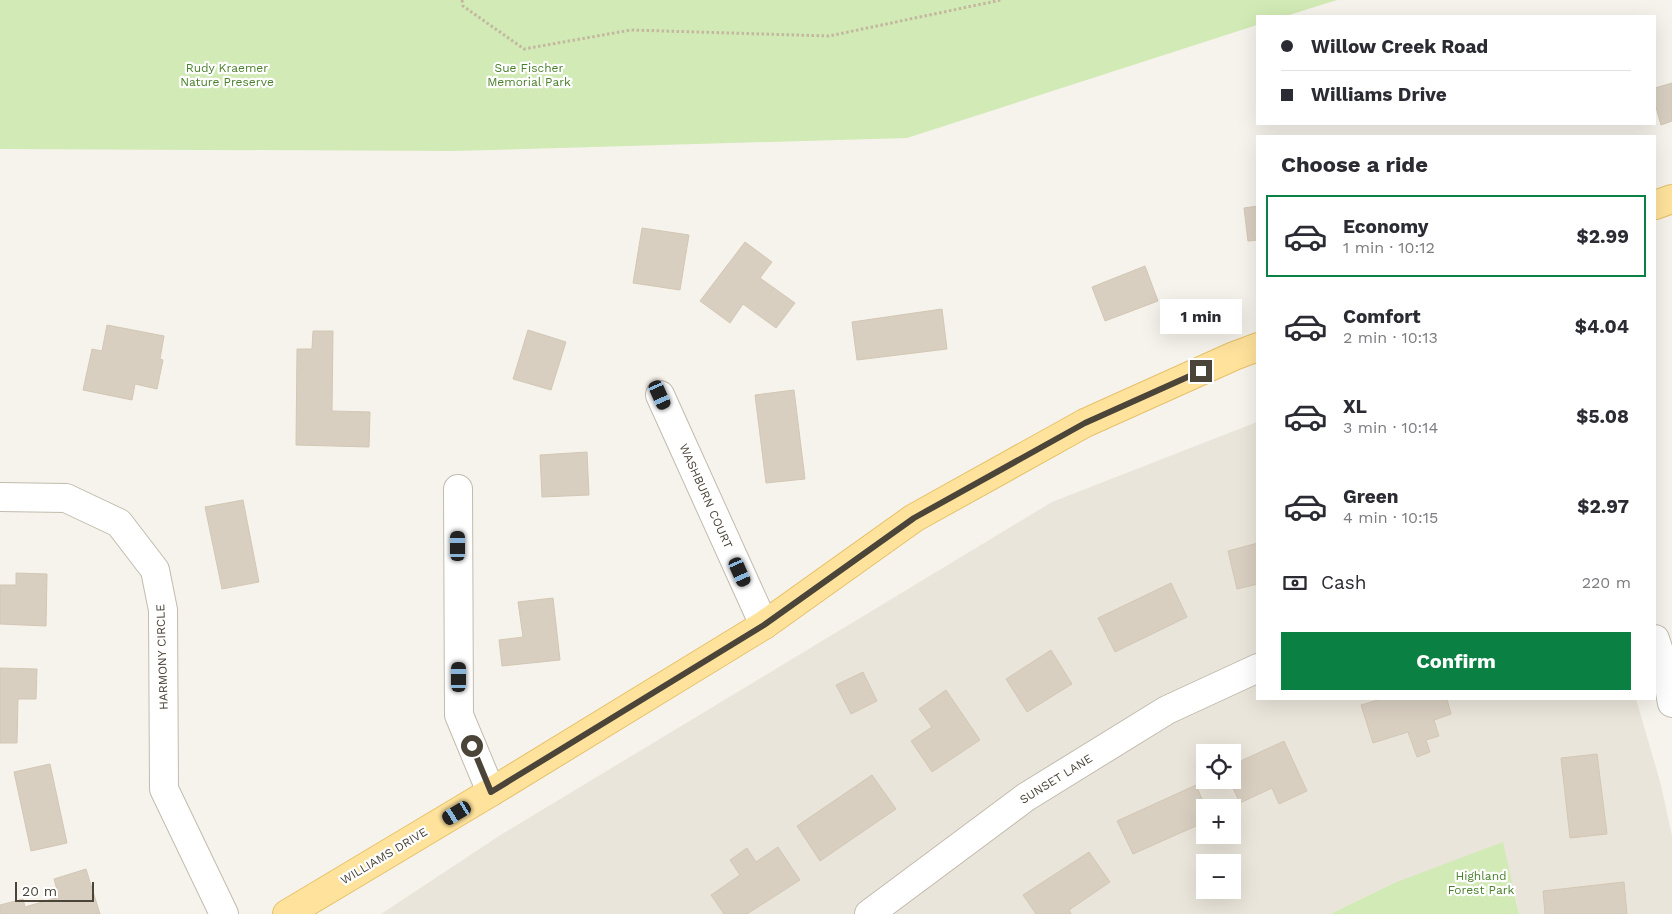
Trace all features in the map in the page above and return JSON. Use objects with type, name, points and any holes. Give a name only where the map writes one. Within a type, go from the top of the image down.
[{"type":"main road","points":[[1656,205],[1672,199]]},
{"type":"main road","name":"WILLIAMS DRIVE","points":[[287,914],[764,625],[922,514],[1085,423],[1234,356],[1256,349]]},
{"type":"street","name":"WASHBURN COURT","points":[[660,395],[764,625]]},
{"type":"street","points":[[458,489],[459,715],[491,792]]},
{"type":"street","name":"HARMONY CIRCLE","points":[[0,497],[66,498],[119,523],[155,570],[163,610],[164,788],[224,914]]},
{"type":"street","points":[[1656,643],[1667,676],[1672,703]]},
{"type":"street","name":"SUNSET LANE","points":[[869,914],[1026,797],[1167,710],[1256,669]]},
{"type":"path","points":[[462,0],[463,6],[524,49],[631,30],[828,36],[1001,0]]},
{"type":"shaded area","points":[[1256,422],[1256,700],[1636,700],[1661,785],[1672,836],[1672,914],[1519,914],[1514,888],[1394,883],[1330,914],[381,914],[499,836],[1052,502]]},
{"type":"green space","points":[[0,0],[1337,0],[1289,15],[1256,15],[1256,25],[907,138],[454,151],[0,149]]},
{"type":"green space","name":"Highland Forest Park","points":[[1503,842],[1519,914],[1330,914],[1394,883]]},
{"type":"building","points":[[1672,83],[1672,121],[1661,125],[1656,108],[1656,88]]},
{"type":"building","points":[[1256,206],[1256,240],[1248,241],[1244,208]]},
{"type":"building","points":[[642,228],[689,235],[680,290],[633,283]]},
{"type":"building","points":[[745,242],[772,262],[760,278],[795,303],[776,328],[743,304],[730,323],[700,301]]},
{"type":"building","points":[[1145,266],[1158,301],[1105,321],[1092,287]]},
{"type":"building","points":[[942,309],[947,349],[857,360],[852,322]]},
{"type":"building","points":[[107,325],[164,336],[160,359],[163,360],[157,389],[135,384],[132,400],[83,390],[92,349],[102,351]]},
{"type":"building","points":[[528,330],[566,342],[551,390],[513,379]]},
{"type":"building","points":[[313,331],[333,331],[332,411],[370,412],[369,447],[296,445],[297,349],[312,349]]},
{"type":"building","points":[[794,390],[805,479],[766,483],[755,395]]},
{"type":"building","points":[[587,452],[589,495],[542,497],[540,455]]},
{"type":"building","points":[[243,500],[259,582],[222,589],[205,507]]},
{"type":"building","points":[[1256,544],[1256,584],[1237,589],[1228,551]]},
{"type":"building","points":[[16,573],[47,574],[46,626],[0,624],[0,585],[16,585]]},
{"type":"building","points":[[1171,583],[1187,617],[1115,652],[1098,618]]},
{"type":"building","points":[[553,598],[560,660],[502,666],[499,640],[523,637],[518,602]]},
{"type":"building","points":[[1051,650],[1072,684],[1027,712],[1006,679]]},
{"type":"building","points":[[0,668],[37,669],[36,699],[18,699],[17,743],[0,743]]},
{"type":"building","points":[[863,672],[877,701],[851,714],[836,685]]},
{"type":"building","points":[[946,690],[980,740],[932,772],[911,741],[932,727],[919,709]]},
{"type":"building","points":[[1378,700],[1447,700],[1451,714],[1434,720],[1439,736],[1426,740],[1430,752],[1417,757],[1408,732],[1373,743],[1361,705]]},
{"type":"building","points":[[1284,741],[1307,791],[1279,804],[1272,788],[1241,803],[1241,799],[1238,799],[1233,789],[1241,789],[1241,761]]},
{"type":"building","points":[[1597,754],[1607,834],[1570,838],[1561,758]]},
{"type":"building","points":[[50,764],[67,843],[31,851],[14,772]]},
{"type":"building","points":[[872,775],[896,809],[820,861],[797,826]]},
{"type":"building","points":[[1196,785],[1196,789],[1202,799],[1196,799],[1196,826],[1133,854],[1117,821]]},
{"type":"building","points":[[778,847],[800,880],[747,914],[724,914],[711,895],[740,875],[730,860],[747,848],[756,862]]},
{"type":"building","points":[[1089,852],[1110,882],[1069,910],[1071,914],[1036,914],[1023,895]]},
{"type":"building","points":[[86,869],[100,914],[0,914],[0,905],[23,899],[25,907],[59,897],[54,879]]},
{"type":"building","points":[[1624,882],[1627,914],[1545,914],[1543,891]]},
{"type":"route","points":[[472,746],[491,792],[764,625],[914,518],[1085,423],[1201,371]]},
{"type":"park label","name":"Rudy Kraemer Nature Preserve","points":[[227,75]]},
{"type":"park label","name":"Sue Fischer Memorial Park","points":[[529,75]]}]
